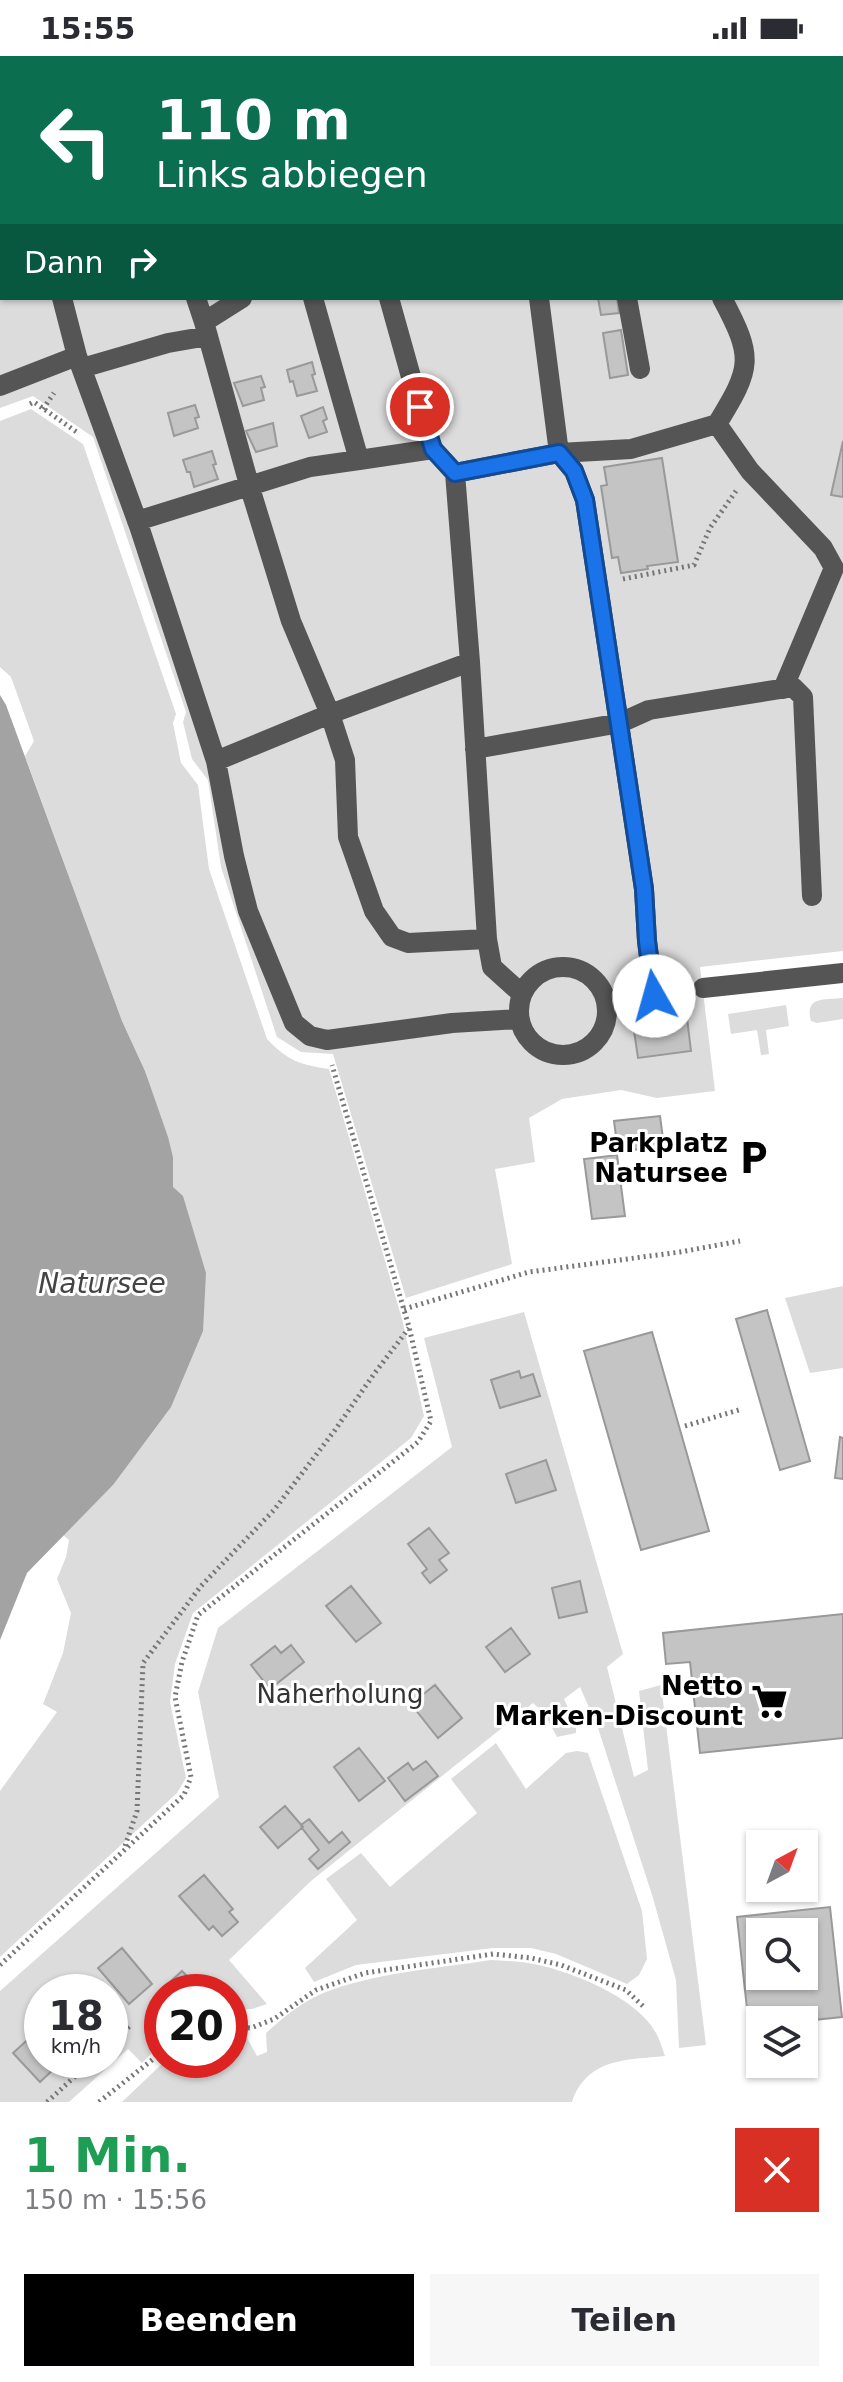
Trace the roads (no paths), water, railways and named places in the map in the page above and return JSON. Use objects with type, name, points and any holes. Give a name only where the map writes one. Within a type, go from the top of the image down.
[{"type":"lane","points":[[63,300],[80,362],[137,521],[216,761],[248,911],[294,1023],[310,1036],[327,1040],[452,1023],[519,1019]]},
{"type":"lane","points":[[197,300],[291,621],[330,714],[345,760],[348,837],[374,911],[392,937],[408,943],[487,939]]},
{"type":"lane","points":[[0,386],[80,362],[168,343],[206,329],[240,300]]},
{"type":"lane","points":[[314,300],[359,460]]},
{"type":"lane","points":[[390,300],[433,449],[455,473],[487,939],[492,967],[522,994]]},
{"type":"lane","points":[[539,300],[559,453],[574,471],[585,500],[644,889],[654,996]]},
{"type":"lane","points":[[627,300],[640,369]]},
{"type":"lane","points":[[455,473],[559,453],[631,449],[717,424],[737,391],[747,366],[740,331],[723,300]]},
{"type":"lane","points":[[717,424],[750,471],[823,548],[834,568],[783,689]]},
{"type":"lane","points":[[137,521],[310,467],[433,449]]},
{"type":"lane","points":[[216,761],[470,662]]},
{"type":"lane","points":[[475,749],[620,723],[649,710],[793,687],[803,697],[812,896]]},
{"type":"lane","points":[[554,967],[583,970],[595,979],[603,991],[608,1016],[598,1039],[589,1048],[565,1055],[552,1054],[531,1041],[519,1019],[522,994],[530,981],[554,967]]},
{"type":"lane","points":[[703,988],[843,973]]},
{"type":"water","name":"Natursee","points":[[0,695],[122,1021],[145,1071],[173,1157],[173,1187],[183,1196],[206,1273],[203,1331],[171,1407],[113,1485],[27,1573],[0,1640]]},
{"type":"place","name":"Parkplatz Natursee","points":[[754,1158]]},
{"type":"place","name":"Netto Marken-Discount","points":[[769,1701]]},
{"type":"park label","name":"Naherholung","points":[[340,1694]]}]
